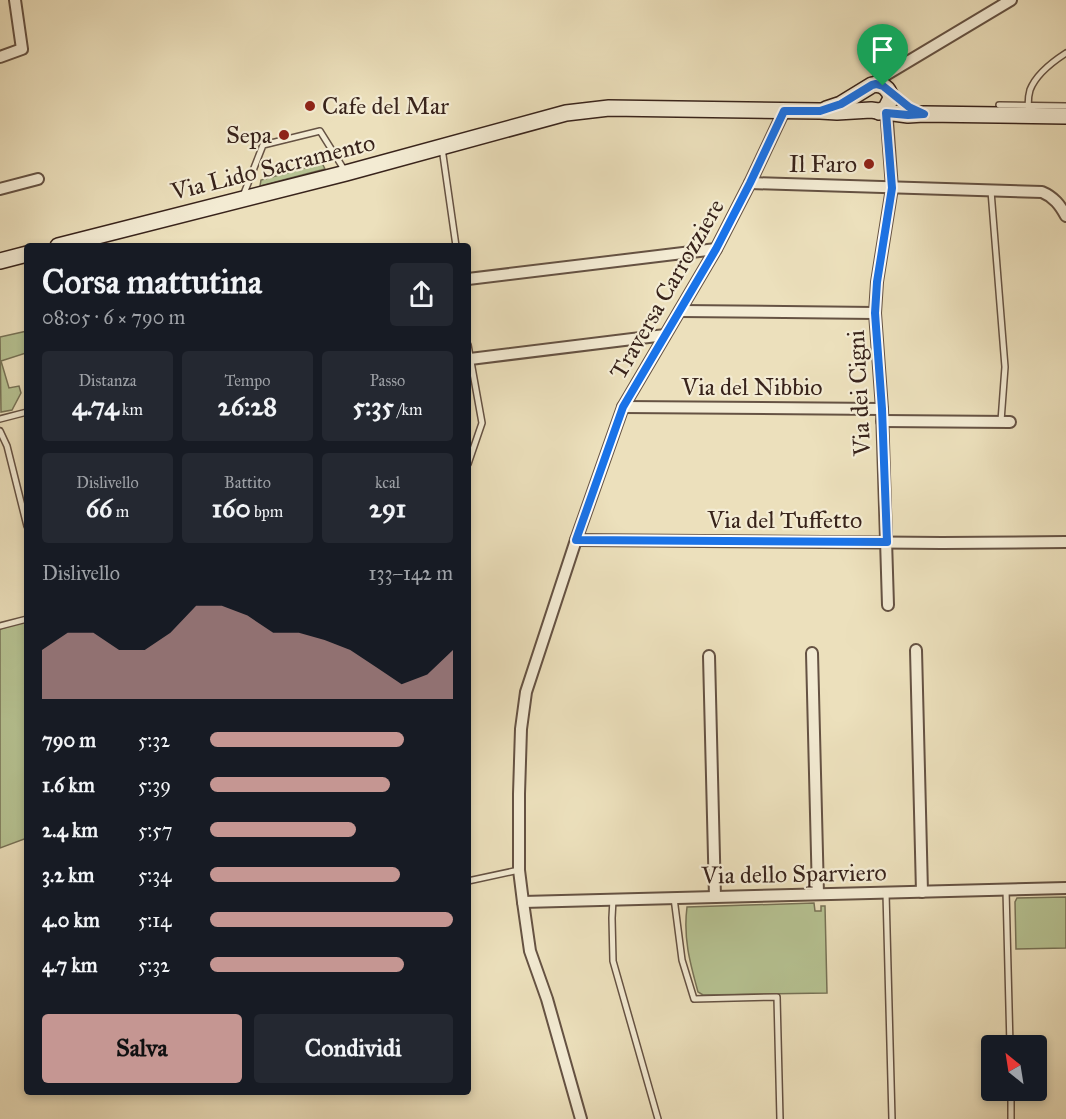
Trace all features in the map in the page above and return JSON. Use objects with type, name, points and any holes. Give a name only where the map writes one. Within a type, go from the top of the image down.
[{"type":"street","points":[[0,57],[22,49],[15,0]]},
{"type":"street","points":[[820,111],[841,104],[1011,0]]},
{"type":"street","points":[[907,63],[893,79],[888,90],[891,99],[881,111],[866,106],[863,99],[864,93],[870,86],[880,85],[888,90],[909,107],[924,114],[1029,110],[1066,116]]},
{"type":"street","name":"Via Lido Sacramento","points":[[70,243],[346,173],[566,113],[609,108],[881,111],[908,115],[924,114]]},
{"type":"street","name":"Traversa Carrozziere","points":[[581,1119],[547,999],[530,951],[523,902],[519,870],[519,794],[521,729],[526,692],[623,407],[716,249],[784,111]]},
{"type":"street","name":"Via dei Cigni","points":[[881,111],[892,188],[877,282],[875,313],[882,409],[888,606]]},
{"type":"street","points":[[0,189],[38,179]]},
{"type":"street","points":[[750,183],[1042,192],[1051,196],[1066,216]]},
{"type":"street","points":[[471,279],[716,249]]},
{"type":"street","points":[[0,261],[24,255]]},
{"type":"street","points":[[680,311],[875,313]]},
{"type":"street","points":[[471,359],[665,335]]},
{"type":"street","name":"Via del Nibbio","points":[[623,407],[882,409]]},
{"type":"street","points":[[882,421],[1006,422]]},
{"type":"street","name":"Via del Tuffetto","points":[[576,540],[1066,542]]},
{"type":"street","points":[[916,650],[922,892]]},
{"type":"street","points":[[812,653],[818,894]]},
{"type":"street","points":[[709,656],[715,897]]},
{"type":"street","name":"Via dello Sparviero","points":[[523,902],[1066,888]]},
{"type":"lane","points":[[1029,110],[1030,90],[1052,61],[1066,53]]},
{"type":"lane","points":[[999,105],[1029,110],[1066,106]]},
{"type":"lane","points":[[242,199],[263,145],[320,131],[346,173]]},
{"type":"lane","points":[[442,146],[456,243]]},
{"type":"lane","points":[[991,191],[1005,367],[1006,422]]},
{"type":"lane","points":[[471,364],[482,423],[471,455]]},
{"type":"lane","points":[[0,420],[24,413]]},
{"type":"lane","points":[[0,431],[7,446],[24,514]]},
{"type":"lane","points":[[0,626],[24,620]]},
{"type":"lane","points":[[471,880],[519,870]]},
{"type":"lane","points":[[1006,890],[1010,1035]]},
{"type":"lane","points":[[886,893],[892,1119]]},
{"type":"lane","points":[[674,898],[682,960],[694,999],[777,997],[780,1119]]},
{"type":"lane","points":[[613,899],[613,961],[658,1119]]},
{"type":"lane","points":[[1011,1101],[1011,1119]]},
{"type":"green space","points":[[322,163],[325,169],[260,186],[261,180]]},
{"type":"green space","points":[[24,332],[24,354],[1,361],[9,388],[19,386],[21,393],[12,410],[1,412],[0,337]]},
{"type":"green space","points":[[24,622],[24,839],[0,848],[0,629]]},
{"type":"green space","points":[[1066,897],[1066,948],[1016,949],[1015,902],[1017,898]]},
{"type":"green space","points":[[814,903],[815,911],[821,911],[821,906],[825,906],[827,993],[703,995],[698,992],[687,940],[687,907]]},
{"type":"place","name":"Cafe del Mar","points":[[310,106]]},
{"type":"place","name":"Sepa","points":[[284,135]]},
{"type":"place","name":"Il Faro","points":[[869,164]]},
{"type":"route","points":[[872,85],[883,86],[909,107],[924,114],[886,113],[892,188],[877,282],[875,313],[882,409],[887,542],[576,540],[623,407],[716,249],[784,111],[820,111],[841,104],[872,85]]}]
